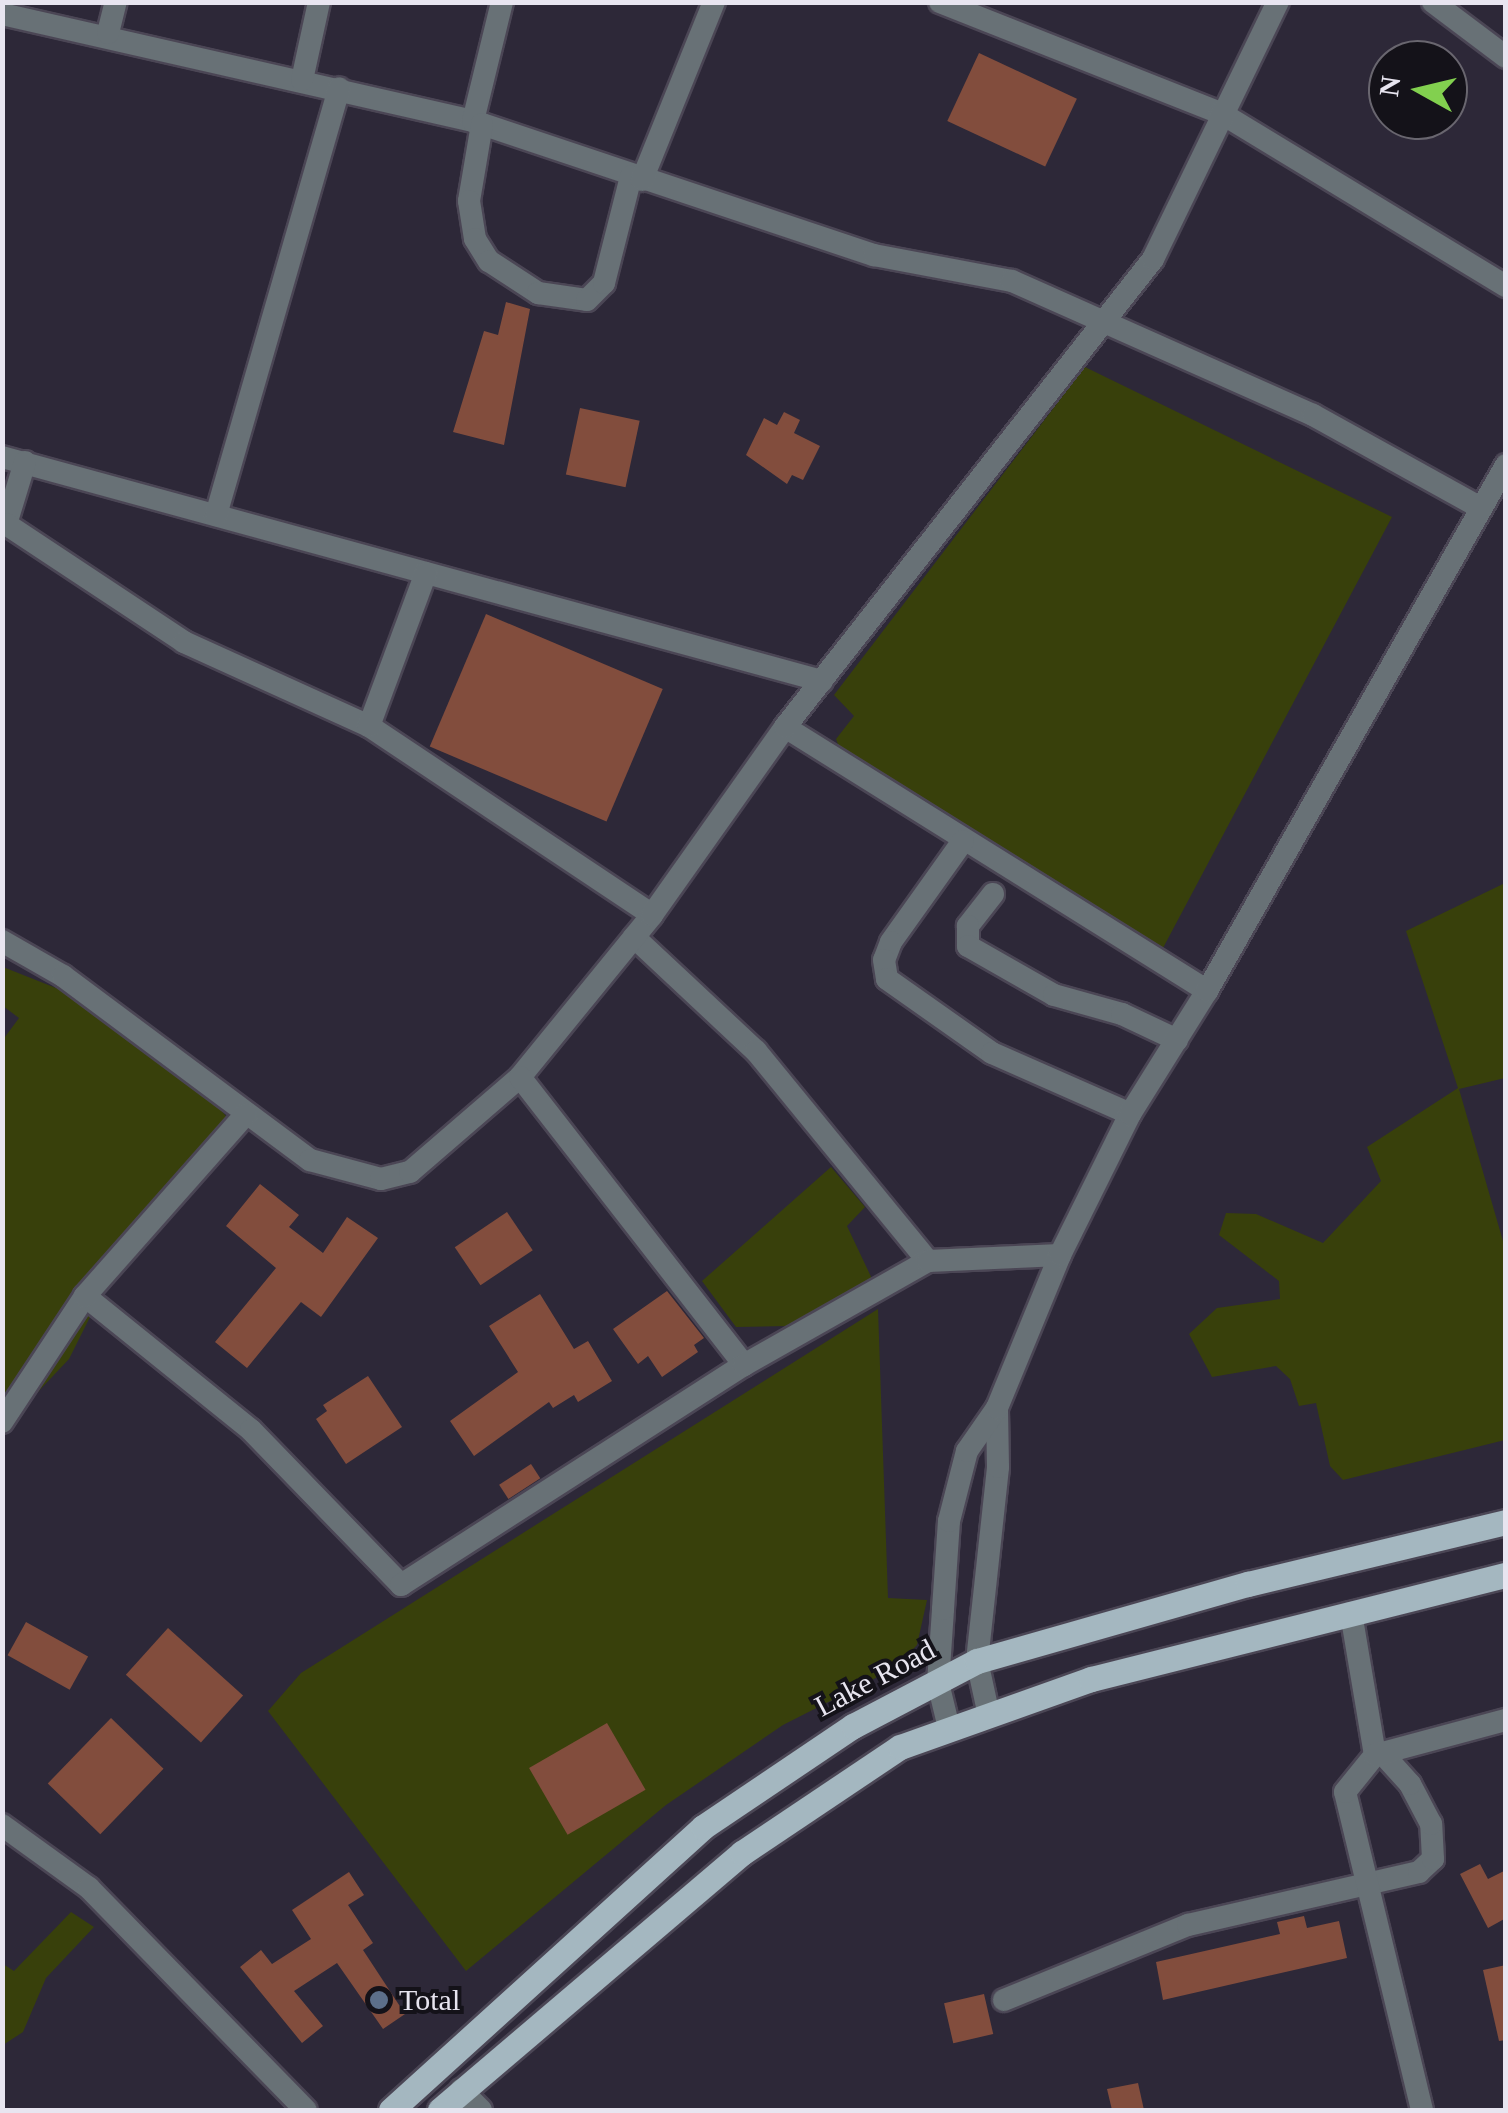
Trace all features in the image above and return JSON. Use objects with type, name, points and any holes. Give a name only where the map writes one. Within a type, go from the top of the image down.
[{"type":"main road","name":"Lake Road","points":[[392,2110],[702,1826],[808,1752],[977,1661],[1248,1584],[1506,1522]]},
{"type":"main road","points":[[440,2110],[742,1853],[850,1777],[988,1711],[1506,1575]]},
{"type":"street","points":[[108,33],[116,2]]},
{"type":"street","points":[[302,80],[319,2]]},
{"type":"street","points":[[502,2],[477,123],[468,201],[475,239],[489,261],[538,292],[587,300],[604,282],[636,178],[714,2]]},
{"type":"street","points":[[940,2],[1221,114],[1506,286]]},
{"type":"street","points":[[2,940],[64,976],[310,1160],[381,1179],[410,1172],[520,1077],[652,915],[785,727],[1153,259],[1278,2]]},
{"type":"street","points":[[1434,2],[1506,57]]},
{"type":"street","points":[[2,14],[108,33],[477,123],[874,254],[1012,281],[1313,415],[1481,508]]},
{"type":"street","points":[[216,515],[338,88]]},
{"type":"street","points":[[652,915],[369,726],[184,642],[4,523],[14,460],[822,681]]},
{"type":"street","points":[[949,1728],[938,1683],[950,1521],[967,1451],[997,1408],[1060,1255],[1130,1114],[1207,991],[1506,466]]},
{"type":"street","points":[[369,726],[426,573]]},
{"type":"street","points":[[785,727],[1207,991]]},
{"type":"street","points":[[963,841],[891,942],[884,960],[887,979],[992,1053],[1130,1114]]},
{"type":"street","points":[[993,894],[968,926],[968,946],[1043,990],[1177,1040]]},
{"type":"street","points":[[634,937],[756,1051],[928,1261]]},
{"type":"street","points":[[520,1077],[744,1364]]},
{"type":"street","points":[[2,1422],[85,1296],[245,1115]]},
{"type":"street","points":[[85,1296],[252,1430],[402,1584],[744,1364],[928,1261],[1060,1255]]},
{"type":"street","points":[[988,1711],[977,1661],[998,1467],[997,1408]]},
{"type":"street","points":[[1004,2000],[1188,1925],[1366,1887],[1419,1872],[1433,1859],[1420,1801],[1378,1754],[1352,1613]]},
{"type":"street","points":[[1422,2110],[1345,1792],[1378,1754],[1506,1720]]},
{"type":"street","points":[[2,1826],[89,1888],[306,2110]]},
{"type":"street","points":[[461,2090],[481,2110]]},
{"type":"green space","points":[[1085,367],[1392,517],[1163,948],[841,752],[836,739],[854,716],[834,695]]},
{"type":"green space","points":[[1505,883],[1505,1078],[1459,1089],[1505,1248],[1505,1440],[1343,1480],[1330,1466],[1316,1403],[1299,1406],[1290,1379],[1276,1366],[1212,1377],[1189,1334],[1217,1308],[1280,1299],[1279,1281],[1219,1235],[1226,1213],[1256,1214],[1323,1243],[1381,1181],[1367,1147],[1458,1088],[1406,931]]},
{"type":"green space","points":[[3,967],[61,990],[219,1108],[238,1130],[108,1281],[69,1359],[3,1429],[2,1041],[19,1018],[3,1006]]},
{"type":"green space","points":[[831,1167],[865,1207],[847,1226],[874,1283],[787,1326],[736,1327],[702,1281]]},
{"type":"green space","points":[[878,1309],[888,1598],[927,1600],[917,1645],[897,1667],[783,1725],[666,1805],[466,1971],[268,1711],[301,1673]]},
{"type":"green space","points":[[71,1912],[94,1927],[46,1978],[23,2032],[3,2045],[3,1964],[14,1971]]},
{"type":"building","points":[[979,53],[1077,99],[1045,167],[947,121]]},
{"type":"building","points":[[506,302],[530,309],[504,445],[453,432],[484,331],[498,335]]},
{"type":"building","points":[[580,408],[640,421],[626,487],[566,475]]},
{"type":"building","points":[[784,412],[800,420],[794,433],[820,446],[803,480],[792,475],[787,484],[746,455],[764,418],[777,425]]},
{"type":"building","points":[[486,614],[663,689],[606,822],[430,747]]},
{"type":"building","points":[[260,1184],[299,1215],[289,1227],[323,1253],[347,1217],[378,1238],[321,1317],[301,1302],[247,1368],[215,1342],[276,1268],[226,1226]]},
{"type":"building","points":[[507,1212],[533,1250],[480,1285],[455,1247]]},
{"type":"building","points":[[667,1291],[704,1338],[694,1345],[698,1352],[662,1377],[648,1356],[638,1364],[613,1329]]},
{"type":"building","points":[[540,1294],[574,1349],[588,1341],[612,1381],[578,1402],[574,1395],[553,1408],[549,1402],[474,1456],[450,1421],[518,1372],[489,1326]]},
{"type":"building","points":[[368,1376],[402,1427],[346,1464],[316,1419],[327,1411],[323,1405]]},
{"type":"building","points":[[531,1464],[540,1478],[508,1499],[499,1485]]},
{"type":"building","points":[[26,1622],[88,1656],[70,1690],[8,1655]]},
{"type":"building","points":[[168,1628],[243,1696],[201,1742],[126,1675]]},
{"type":"building","points":[[111,1718],[164,1769],[100,1834],[48,1783]]},
{"type":"building","points":[[607,1723],[646,1790],[568,1835],[529,1768]]},
{"type":"building","points":[[1480,1864],[1488,1879],[1506,1870],[1506,1918],[1488,1928],[1460,1874]]},
{"type":"building","points":[[349,1872],[364,1895],[348,1905],[373,1943],[363,1950],[405,2014],[383,2029],[337,1963],[294,1991],[323,2026],[302,2043],[240,1967],[261,1950],[272,1964],[311,1939],[292,1910]]},
{"type":"building","points":[[1304,1916],[1307,1928],[1339,1921],[1347,1958],[1163,2000],[1156,1962],[1280,1934],[1277,1922]]},
{"type":"building","points":[[1506,1965],[1506,2040],[1499,2041],[1483,1970]]},
{"type":"building","points":[[984,1994],[993,2034],[953,2043],[944,2003]]},
{"type":"building","points":[[1138,2083],[1144,2110],[1112,2110],[1107,2089]]},
{"type":"place","name":"Total","points":[[379,2000]]}]
